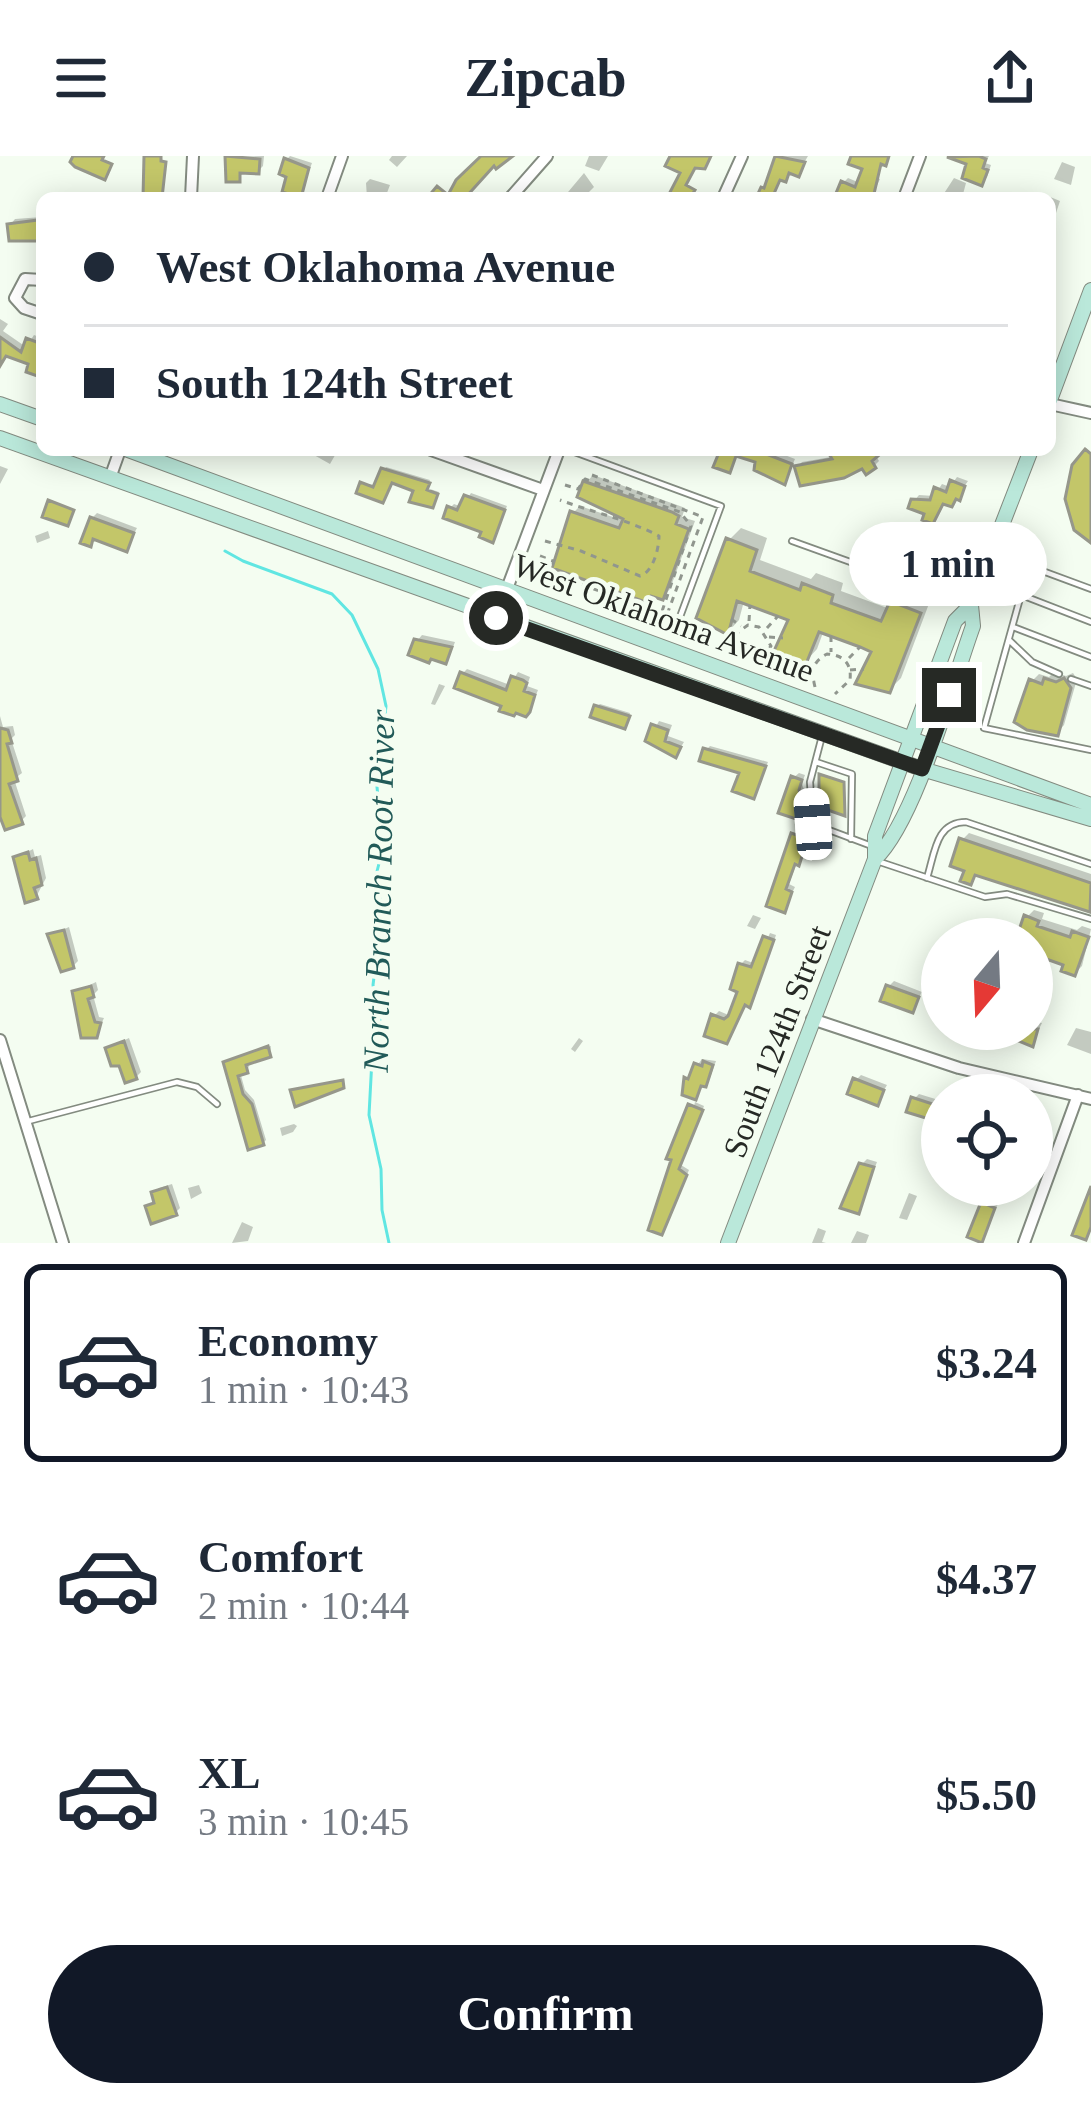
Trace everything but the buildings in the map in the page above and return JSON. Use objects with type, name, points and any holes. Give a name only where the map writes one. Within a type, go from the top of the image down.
[{"type":"main road","points":[[1056,386],[1091,290]]},
{"type":"main road","points":[[0,404],[36,417]]},
{"type":"main road","name":"West Oklahoma Avenue","points":[[0,438],[36,451]]},
{"type":"main road","name":"West Oklahoma Avenue","points":[[50,456],[922,769],[1091,819]]},
{"type":"main road","name":"West Oklahoma Avenue","points":[[141,456],[1091,805]]},
{"type":"main road","name":"South 124th Street","points":[[728,1243],[875,853],[874,836],[955,621],[971,605],[1029,456]]},
{"type":"main road","name":"South 124th Street","points":[[875,853],[892,843],[932,746],[973,626],[971,605]]},
{"type":"street","points":[[191,192],[193,156]]},
{"type":"street","points":[[329,192],[342,156]]},
{"type":"street","points":[[515,192],[547,156]]},
{"type":"street","points":[[726,192],[742,156]]},
{"type":"street","points":[[906,192],[920,156]]},
{"type":"street","points":[[36,280],[25,279],[15,298],[36,312]]},
{"type":"street","points":[[1056,403],[1091,412]]},
{"type":"street","points":[[110,478],[121,456]]},
{"type":"street","points":[[448,456],[543,490]]},
{"type":"street","points":[[496,618],[557,456]]},
{"type":"street","points":[[812,1019],[959,1068],[1085,1097],[1024,1243]]},
{"type":"street","points":[[0,1040],[63,1243]]},
{"type":"lane","points":[[585,456],[721,506],[674,633]]},
{"type":"lane","points":[[792,541],[971,605]]},
{"type":"lane","points":[[992,553],[1091,589]]},
{"type":"lane","points":[[1029,566],[984,728],[1091,750]]},
{"type":"lane","points":[[1021,595],[1091,622]]},
{"type":"lane","points":[[1012,627],[1091,657]]},
{"type":"lane","points":[[1009,640],[1031,662],[1059,674]]},
{"type":"lane","points":[[1071,679],[1091,686]]},
{"type":"lane","points":[[786,721],[797,694]]},
{"type":"lane","points":[[823,734],[810,782],[813,824],[927,878],[985,897],[1007,894],[1091,919]]},
{"type":"lane","points":[[815,761],[852,775],[851,839]]},
{"type":"lane","points":[[927,878],[942,829],[951,822],[966,822],[1091,864]]},
{"type":"lane","points":[[25,1122],[177,1082],[197,1087],[217,1105]]},
{"type":"path","points":[[565,485],[578,489],[583,479],[590,480],[703,517],[656,629]]},
{"type":"path","points":[[648,498],[682,513],[692,528],[682,567]]},
{"type":"path","points":[[545,541],[640,576],[647,573],[654,557],[659,541],[655,534],[560,500]]},
{"type":"path","points":[[539,556],[553,561],[551,574],[677,624]]},
{"type":"path","points":[[749,625],[750,605]]},
{"type":"path","points":[[756,665],[769,652],[767,634],[778,616]]},
{"type":"path","points":[[731,619],[742,627]]},
{"type":"path","points":[[736,658],[732,640],[742,627],[749,625],[783,638]]},
{"type":"path","points":[[831,636],[832,654]]},
{"type":"path","points":[[845,660],[860,647]]},
{"type":"path","points":[[815,687],[813,667],[820,657],[832,654],[845,660],[850,670],[848,684],[835,694]]},
{"type":"path","points":[[850,670],[864,669]]},
{"type":"waterway","name":"North Branch Root River","points":[[225,551],[332,594],[352,615],[378,669],[386,706],[377,787],[383,848],[374,883],[383,906],[373,985],[381,1026],[372,1059],[369,1115],[389,1243]]},
{"type":"route","points":[[496,618],[922,769],[949,695]]}]
